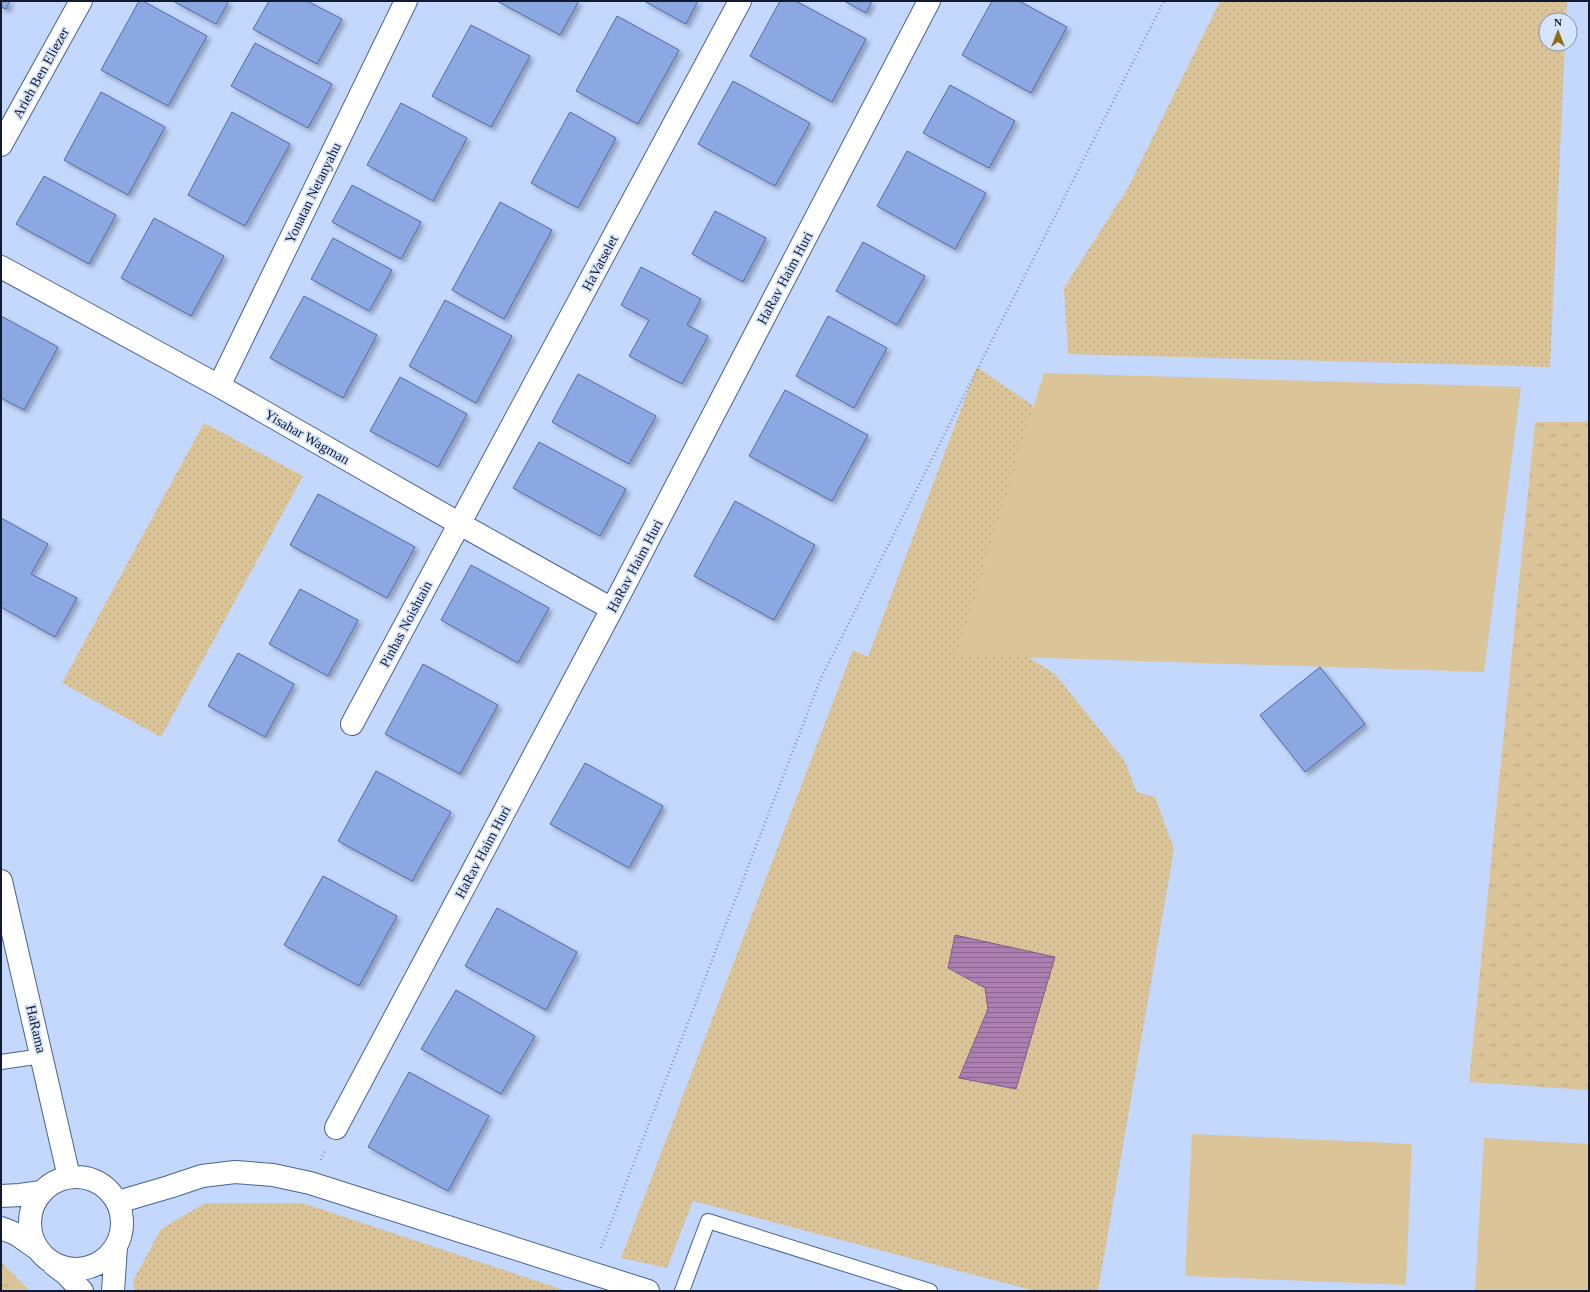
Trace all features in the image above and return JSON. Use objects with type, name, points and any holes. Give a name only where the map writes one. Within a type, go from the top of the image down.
[{"type":"street","name":"Arieh Ben Eliezer","points":[[1,145],[81,1]]},
{"type":"street","name":"Yonatan Netanyahu","points":[[219,386],[406,1]]},
{"type":"street","name":"HaVatselet","points":[[460,524],[740,1]]},
{"type":"street","name":"HaRav Haim Huri","points":[[336,1128],[612,609],[930,1]]},
{"type":"street","name":"Yisahar Wagman","points":[[1,267],[219,386],[612,609]]},
{"type":"street","name":"Pinhas Noishtain","points":[[352,724],[460,524]]},
{"type":"street","name":"HaRama","points":[[1,881],[69,1177]]},
{"type":"street","points":[[118,1202],[202,1176],[234,1172],[273,1174],[310,1183],[648,1291]]},
{"type":"street","points":[[82,1291],[66,1274],[42,1254],[30,1234],[29,1219],[33,1204],[41,1192],[49,1185],[58,1180],[80,1176],[92,1179],[102,1184],[111,1192],[118,1202],[122,1217],[122,1232],[116,1247],[113,1291]]},
{"type":"street","points":[[1,1196],[41,1192]]},
{"type":"street","points":[[1,1228],[16,1234],[61,1268],[76,1270],[92,1267],[106,1259],[116,1247]]},
{"type":"lane","points":[[1,1062],[42,1056]]},
{"type":"lane","points":[[682,1291],[708,1221],[930,1291]]},
{"type":"path","points":[[591,1273],[821,678],[1164,1]]},
{"type":"path","points":[[310,1183],[336,1128]]},
{"type":"green space","points":[[1220,1],[1567,1],[1566,12],[1538,12],[1538,52],[1565,52],[1550,367],[1068,354],[1064,288],[1129,186]]},
{"type":"green space","points":[[977,367],[1077,436],[994,635],[1055,674],[1124,760],[1137,792],[1155,797],[1174,849],[1098,1291],[1035,1291],[693,1201],[667,1268],[621,1258],[853,650],[868,657]]},
{"type":"green space","points":[[1044,373],[1521,387],[1484,672],[957,655]]},
{"type":"green space","points":[[1535,422],[1589,422],[1589,1090],[1469,1082]]},
{"type":"green space","points":[[204,423],[303,476],[161,737],[62,683]]},
{"type":"green space","points":[[1192,1134],[1412,1144],[1406,1285],[1185,1276]]},
{"type":"green space","points":[[1484,1138],[1589,1144],[1589,1291],[1475,1291]]},
{"type":"green space","points":[[205,1203],[302,1203],[567,1291],[135,1291],[133,1281],[161,1229]]},
{"type":"green space","points":[[1,1262],[30,1291],[1,1291]]},
{"type":"shaded area","points":[[955,935],[1055,957],[1016,1089],[959,1078],[988,1009],[985,988],[948,968]]},
{"type":"building","points":[[1,1],[10,1],[6,9],[1,7]]},
{"type":"building","points":[[139,1],[143,1],[207,36],[168,106],[101,70]]},
{"type":"building","points":[[173,1],[229,1],[216,24]]},
{"type":"building","points":[[269,1],[307,1],[342,19],[317,64],[253,29]]},
{"type":"building","points":[[497,1],[579,1],[560,35]]},
{"type":"building","points":[[644,1],[698,1],[686,24]]},
{"type":"building","points":[[780,1],[796,1],[866,39],[832,102],[750,56]]},
{"type":"building","points":[[844,1],[872,1],[866,13]]},
{"type":"building","points":[[992,1],[1019,1],[1067,27],[1031,93],[962,55]]},
{"type":"building","points":[[617,16],[679,50],[638,124],[576,91]]},
{"type":"building","points":[[471,25],[530,56],[491,127],[432,96]]},
{"type":"building","points":[[255,43],[332,84],[308,128],[231,86]]},
{"type":"building","points":[[733,81],[810,123],[775,186],[698,144]]},
{"type":"building","points":[[950,85],[1015,121],[989,168],[923,133]]},
{"type":"building","points":[[101,92],[165,127],[128,195],[64,160]]},
{"type":"building","points":[[401,103],[467,138],[433,201],[367,165]]},
{"type":"building","points":[[232,112],[290,144],[245,226],[188,195]]},
{"type":"building","points":[[570,112],[616,138],[578,208],[531,183]]},
{"type":"building","points":[[907,151],[986,193],[955,249],[877,206]]},
{"type":"building","points":[[44,176],[116,215],[89,264],[16,224]]},
{"type":"building","points":[[352,185],[421,222],[401,259],[332,222]]},
{"type":"building","points":[[500,202],[552,230],[504,319],[452,290]]},
{"type":"building","points":[[715,211],[766,238],[743,282],[692,254]]},
{"type":"building","points":[[154,218],[224,256],[191,316],[121,278]]},
{"type":"building","points":[[333,238],[392,270],[369,311],[311,279]]},
{"type":"building","points":[[863,242],[925,276],[897,325],[836,291]]},
{"type":"building","points":[[641,267],[701,299],[687,325],[708,336],[682,384],[629,356],[649,320],[621,305]]},
{"type":"building","points":[[304,296],[377,335],[343,398],[270,358]]},
{"type":"building","points":[[445,300],[512,336],[476,403],[409,366]]},
{"type":"building","points":[[1,316],[58,347],[24,410],[1,398]]},
{"type":"building","points":[[828,316],[887,348],[854,408],[796,376]]},
{"type":"building","points":[[578,374],[656,416],[629,464],[552,422]]},
{"type":"building","points":[[400,377],[467,414],[438,467],[370,431]]},
{"type":"building","points":[[785,390],[868,435],[832,501],[749,456]]},
{"type":"building","points":[[539,442],[626,489],[600,536],[513,488]]},
{"type":"building","points":[[318,494],[415,547],[387,598],[290,545]]},
{"type":"building","points":[[735,501],[815,545],[774,620],[694,576]]},
{"type":"building","points":[[1,518],[48,544],[31,574],[77,598],[55,637],[1,607]]},
{"type":"building","points":[[471,565],[549,608],[518,663],[441,620]]},
{"type":"building","points":[[300,589],[358,620],[328,676],[269,644]]},
{"type":"building","points":[[238,653],[294,684],[265,737],[208,706]]},
{"type":"building","points":[[423,664],[498,705],[460,774],[385,734]]},
{"type":"building","points":[[1320,667],[1365,724],[1305,772],[1260,715]]},
{"type":"building","points":[[585,763],[663,806],[629,868],[550,824]]},
{"type":"building","points":[[376,771],[451,812],[412,881],[338,841]]},
{"type":"building","points":[[323,876],[397,916],[359,986],[284,945]]},
{"type":"building","points":[[497,908],[577,952],[546,1010],[465,966]]},
{"type":"building","points":[[456,990],[535,1036],[501,1094],[421,1049]]},
{"type":"building","points":[[409,1072],[489,1116],[448,1191],[368,1147]]}]
